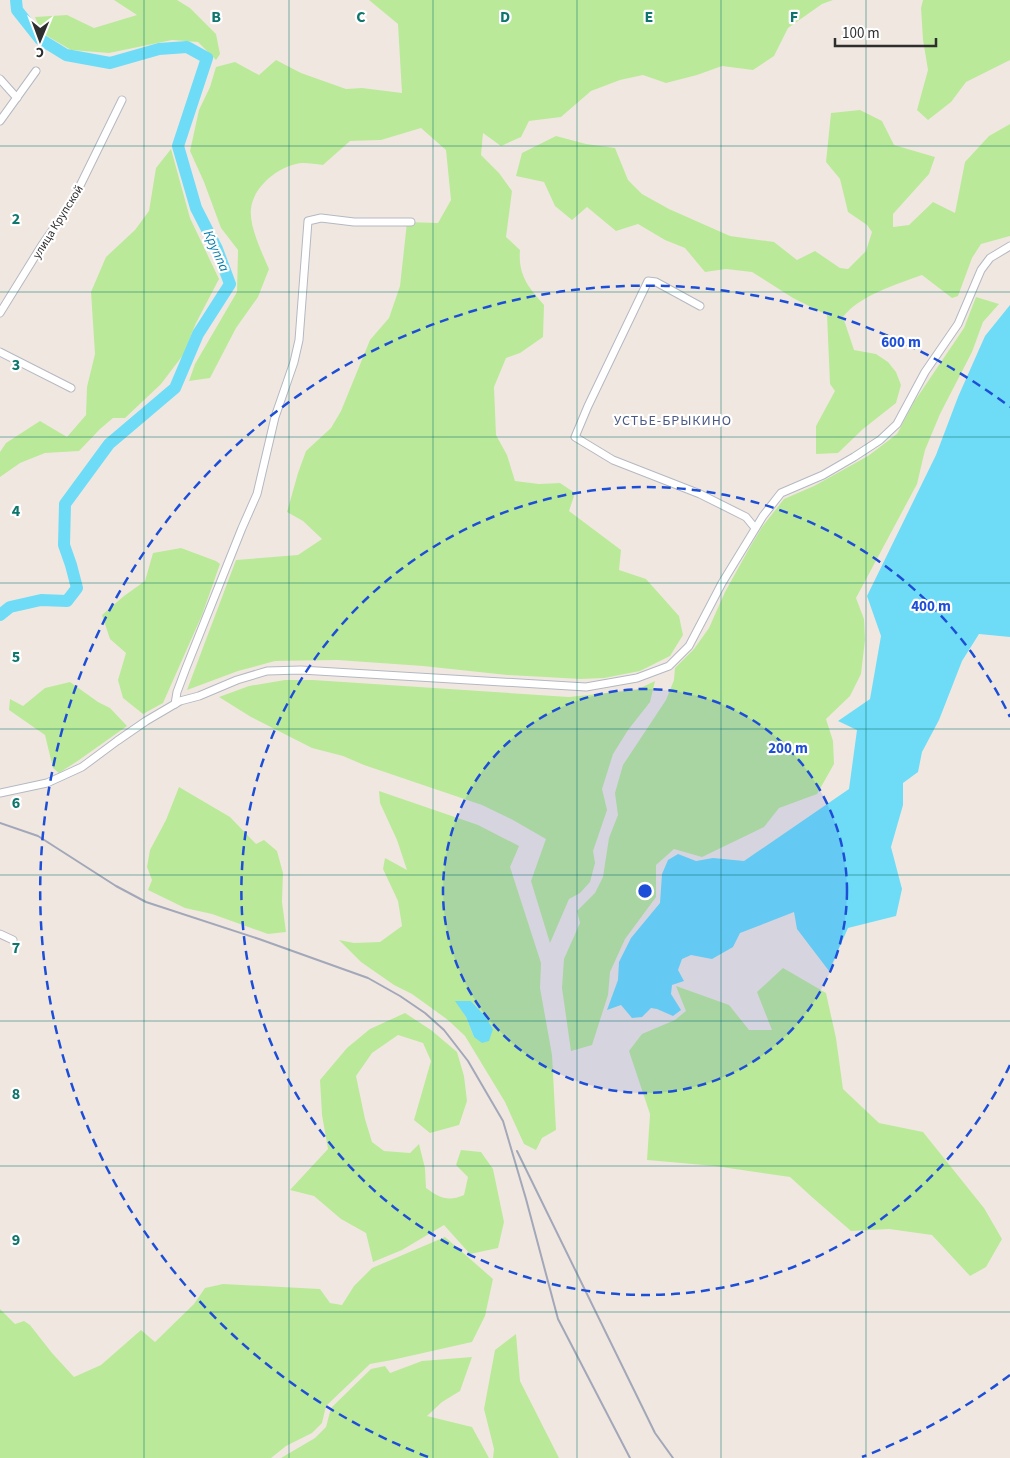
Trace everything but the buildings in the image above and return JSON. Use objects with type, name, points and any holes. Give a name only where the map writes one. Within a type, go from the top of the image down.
[{"type":"street","points":[[0,121],[36,71]]},
{"type":"street","points":[[0,79],[17,98]]},
{"type":"street","name":"улица Крупской","points":[[0,313],[42,245],[72,202],[122,100]]},
{"type":"street","points":[[176,704],[177,692],[186,668],[242,528],[258,494],[275,417],[294,362],[299,340],[308,221],[321,218],[354,222],[412,222]]},
{"type":"street","points":[[1,792],[47,783],[82,767],[116,741],[176,704],[237,680],[267,672],[301,670],[586,688],[636,678],[669,666],[689,646],[722,583],[755,528],[782,493],[823,475],[854,457],[880,440],[897,424],[925,372],[958,324],[980,270],[990,258],[1010,246]]},
{"type":"street","points":[[700,306],[656,282],[648,281],[575,437],[613,460],[700,494],[746,517],[755,528]]},
{"type":"street","points":[[0,352],[71,388]]},
{"type":"street","points":[[0,934],[13,940]]},
{"type":"green space","points":[[114,0],[177,0],[190,8],[216,34],[220,54],[216,60],[198,42],[172,40],[109,53],[71,50],[42,33],[35,17],[67,15],[94,28],[137,15]]},
{"type":"green space","points":[[369,0],[833,0],[822,4],[788,28],[774,56],[753,70],[722,66],[666,83],[643,75],[620,80],[591,91],[561,117],[529,121],[521,137],[501,146],[483,133],[481,155],[499,173],[512,191],[506,237],[520,250],[522,274],[544,305],[543,337],[520,353],[506,358],[494,387],[496,435],[507,455],[515,481],[539,484],[560,483],[575,493],[569,511],[621,550],[619,570],[646,579],[679,616],[683,635],[670,656],[640,671],[604,678],[581,679],[507,675],[423,666],[337,660],[275,661],[238,671],[187,690],[236,560],[298,555],[322,539],[303,521],[287,512],[306,451],[331,428],[341,411],[370,340],[389,318],[400,286],[407,222],[438,223],[451,200],[446,150],[421,128],[381,140],[350,141],[323,165],[295,164],[277,172],[257,192],[251,209],[254,231],[269,269],[258,297],[236,328],[210,378],[189,381],[195,364],[237,292],[238,250],[221,228],[190,151],[199,110],[210,87],[216,67],[235,62],[259,75],[276,60],[301,73],[346,89],[362,88],[402,93],[398,24]]},
{"type":"green space","points":[[923,0],[1010,0],[1010,60],[966,82],[951,102],[928,120],[917,110],[928,70],[923,40],[921,8]]},
{"type":"green space","points":[[860,110],[882,121],[894,145],[935,157],[929,174],[893,214],[893,227],[909,225],[933,202],[955,213],[965,162],[989,136],[1010,124],[1010,236],[981,244],[972,258],[958,296],[952,298],[922,275],[868,297],[843,317],[854,350],[876,354],[888,362],[896,372],[901,385],[896,403],[863,429],[838,453],[816,454],[816,426],[835,391],[830,384],[827,315],[793,298],[752,272],[726,269],[705,272],[685,248],[665,240],[638,224],[616,231],[587,207],[572,220],[555,206],[544,182],[516,176],[522,153],[556,136],[586,144],[615,148],[628,180],[642,194],[669,209],[730,236],[774,242],[797,260],[815,251],[840,268],[848,269],[866,251],[872,232],[867,225],[848,212],[840,179],[826,162],[831,113]]},
{"type":"green space","points":[[171,149],[190,218],[219,279],[196,323],[183,355],[161,384],[125,418],[113,418],[79,451],[45,453],[20,463],[0,477],[0,452],[6,443],[40,421],[67,437],[86,415],[87,387],[95,354],[91,292],[106,257],[135,230],[149,211],[156,168]]},
{"type":"green space","points":[[976,297],[999,304],[983,322],[972,352],[940,414],[925,450],[917,484],[856,598],[864,619],[865,640],[861,674],[850,696],[826,719],[833,741],[834,764],[817,794],[779,808],[764,827],[702,857],[674,849],[656,865],[656,897],[625,939],[610,972],[608,995],[592,1045],[571,1051],[562,988],[564,959],[580,923],[577,911],[595,893],[603,877],[609,838],[618,815],[615,793],[623,765],[666,700],[674,680],[675,668],[694,649],[709,628],[725,592],[750,547],[762,527],[784,499],[814,486],[868,456],[897,434],[914,402],[964,328]]},
{"type":"green space","points":[[181,548],[220,564],[202,615],[163,703],[143,714],[123,698],[118,680],[126,653],[110,639],[102,615],[145,581],[153,553]]},
{"type":"green space","points":[[285,680],[313,680],[569,697],[636,690],[655,681],[650,702],[628,730],[613,754],[602,789],[607,810],[593,851],[595,863],[590,882],[580,893],[569,899],[550,943],[531,881],[546,839],[482,805],[364,765],[343,756],[312,748],[251,717],[219,697],[249,686]]},
{"type":"green space","points":[[70,682],[98,702],[110,708],[127,726],[59,773],[53,768],[45,735],[9,710],[10,699],[23,706],[45,688]]},
{"type":"green space","points":[[179,787],[230,817],[256,844],[264,840],[277,851],[283,873],[282,902],[286,932],[268,934],[212,914],[185,908],[148,890],[152,880],[147,867],[150,850],[166,820]]},
{"type":"green space","points":[[379,791],[478,825],[519,846],[510,867],[541,963],[540,988],[552,1055],[556,1130],[542,1138],[536,1150],[524,1144],[505,1102],[465,1036],[448,1020],[412,994],[394,985],[361,962],[339,940],[354,943],[380,942],[402,926],[398,901],[383,869],[385,858],[407,870],[397,840],[380,803]],"holes":[[[456,1001],[471,1001],[485,1016],[493,1029],[474,1037],[466,1017]]]},
{"type":"green space","points":[[783,968],[826,993],[836,1038],[843,1089],[879,1123],[923,1132],[984,1208],[1002,1239],[986,1267],[970,1276],[932,1235],[889,1229],[851,1231],[790,1177],[715,1166],[647,1160],[650,1114],[629,1051],[642,1034],[675,1020],[686,1011],[676,986],[729,1005],[749,1030],[772,1030],[757,992]]},
{"type":"green space","points":[[405,1013],[431,1030],[457,1052],[464,1076],[467,1101],[459,1125],[430,1133],[414,1120],[431,1061],[423,1043],[398,1035],[372,1053],[356,1076],[372,1142],[384,1151],[410,1153],[419,1144],[425,1168],[426,1188],[444,1198],[464,1195],[468,1177],[456,1165],[461,1150],[481,1152],[493,1169],[504,1222],[498,1248],[470,1254],[444,1225],[402,1250],[373,1262],[366,1233],[341,1219],[314,1196],[290,1190],[328,1149],[322,1115],[320,1080],[347,1048],[370,1029]]},
{"type":"green space","points":[[445,1237],[493,1279],[485,1316],[472,1342],[370,1364],[326,1406],[322,1423],[312,1433],[286,1446],[271,1458],[0,1458],[0,1309],[15,1324],[24,1321],[30,1325],[74,1377],[101,1365],[141,1330],[155,1342],[194,1304],[205,1288],[223,1284],[320,1289],[330,1303],[342,1305],[354,1286],[372,1268]]},
{"type":"green space","points":[[516,1334],[520,1381],[559,1458],[493,1458],[494,1449],[484,1409],[495,1350]]},
{"type":"green space","points":[[472,1357],[460,1391],[442,1402],[427,1416],[472,1427],[489,1458],[281,1458],[315,1438],[326,1427],[331,1408],[371,1369],[385,1366],[390,1373],[422,1361]]},
{"type":"water","points":[[1010,305],[1010,637],[979,634],[962,661],[939,720],[922,752],[918,772],[903,783],[903,805],[891,847],[902,889],[896,916],[848,928],[829,971],[797,929],[794,912],[740,933],[733,947],[712,959],[691,955],[682,959],[678,970],[684,981],[672,985],[671,994],[681,1010],[673,1016],[651,1008],[642,1017],[632,1018],[621,1005],[607,1010],[618,980],[619,962],[631,938],[660,903],[662,874],[668,860],[678,854],[696,861],[713,858],[744,861],[849,789],[857,730],[838,721],[870,699],[881,636],[867,596],[936,455],[958,397],[985,336]]},
{"type":"water","points":[[455,1001],[471,1001],[485,1016],[493,1029],[489,1041],[482,1043],[474,1037],[466,1017]]},
{"type":"waterway","name":"Круппа","points":[[0,615],[10,607],[41,600],[67,601],[77,588],[64,545],[65,504],[109,444],[175,388],[198,334],[230,284],[217,249],[196,208],[178,146],[207,58],[187,47],[159,49],[110,63],[66,55],[40,39],[17,10],[16,0]]},
{"type":"railway","points":[[0,823],[38,836],[116,886],[146,902],[259,939],[368,978],[425,1013],[444,1030],[468,1061],[503,1121],[558,1319],[630,1458]]},
{"type":"railway","points":[[517,1151],[655,1433],[673,1458]]},
{"type":"district","name":"УСТЬЕ-БРЫКИНО","points":[[673,421]]}]
